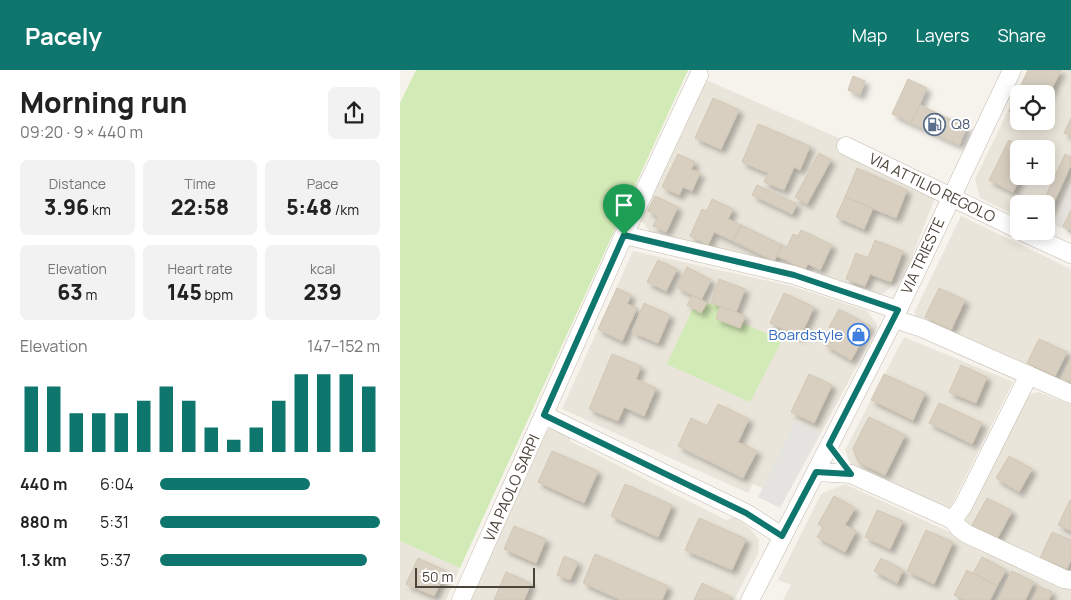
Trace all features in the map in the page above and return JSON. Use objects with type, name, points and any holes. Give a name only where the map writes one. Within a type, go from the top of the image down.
[{"type":"street","name":"VIA TRIESTE","points":[[750,600],[896,314],[1012,70]]},
{"type":"street","name":"VIA PAOLO SARPI","points":[[461,600],[624,235],[699,75]]},
{"type":"street","name":"VIA ATTILIO REGOLO","points":[[846,146],[1010,226]]},
{"type":"street","points":[[624,235],[794,275],[896,314],[922,328],[1071,394]]},
{"type":"street","name":"VIA ATTILIO REGOLO","points":[[1040,240],[1071,254]]},
{"type":"street","points":[[952,520],[963,506],[1029,375]]},
{"type":"street","points":[[544,415],[746,513],[782,536]]},
{"type":"street","points":[[829,445],[851,474]]},
{"type":"street","points":[[816,472],[851,474],[952,520],[967,534],[1064,579],[1071,580]]},
{"type":"shaded area","points":[[1028,70],[1071,70],[1071,187],[1055,225],[1055,195],[1010,195],[1010,213],[980,198],[975,179],[1010,107],[1010,130],[1055,130],[1055,85],[1021,85]]},
{"type":"shaded area","points":[[706,80],[841,139],[837,152],[935,198],[904,277],[881,295],[783,267],[651,233],[641,220]]},
{"type":"shaded area","points":[[1071,187],[1071,233],[1055,225]]},
{"type":"shaded area","points":[[961,216],[1071,269],[1071,385],[920,321],[914,313]]},
{"type":"shaded area","points":[[633,251],[791,286],[867,311],[878,326],[821,433],[795,421],[763,488],[753,484],[748,493],[562,409]]},
{"type":"shaded area","points":[[904,337],[1013,382],[950,508],[942,509],[851,465],[845,450]]},
{"type":"shaded area","points":[[1039,392],[1071,405],[1071,571],[1064,573],[966,529],[962,518],[1028,395]]},
{"type":"shaded area","points":[[795,421],[821,433],[780,508],[758,497]]},
{"type":"shaded area","points":[[554,426],[570,433],[570,441],[726,520],[734,517],[750,528],[759,540],[758,554],[734,600],[471,600],[547,431]]},
{"type":"shaded area","points":[[845,484],[1071,588],[1071,600],[783,600],[791,585],[778,580],[821,494]]},
{"type":"shaded area","points":[[400,541],[460,568],[446,600],[400,600]]},
{"type":"green space","points":[[416,70],[688,70],[460,568],[400,541],[400,103]]},
{"type":"green space","points":[[707,303],[720,306],[716,319],[740,328],[742,323],[782,340],[750,402],[667,364],[693,308],[701,313]]},
{"type":"building","points":[[1028,70],[1061,70],[1054,85],[1021,85]]},
{"type":"building","points":[[853,76],[865,81],[860,95],[848,90]]},
{"type":"building","points":[[908,79],[927,88],[911,123],[892,114]]},
{"type":"building","points":[[713,98],[739,110],[721,149],[695,138]]},
{"type":"building","points":[[920,105],[967,127],[959,145],[911,123]]},
{"type":"building","points":[[1071,118],[1071,136],[1064,133]]},
{"type":"building","points":[[758,124],[810,146],[800,170],[794,167],[784,190],[764,182],[768,173],[742,162]]},
{"type":"building","points":[[1009,140],[1010,185],[1016,185],[1013,192],[989,180]]},
{"type":"building","points":[[819,153],[831,160],[807,204],[795,197]]},
{"type":"building","points":[[678,154],[695,162],[691,169],[700,173],[692,191],[683,187],[679,195],[662,187]]},
{"type":"building","points":[[1065,154],[1071,157],[1071,165],[1055,200],[1055,195],[1046,195],[1051,185],[1055,185],[1055,176]]},
{"type":"building","points":[[857,168],[907,190],[896,218],[845,197]]},
{"type":"building","points":[[757,185],[797,204],[792,214],[752,195]]},
{"type":"building","points":[[655,196],[678,207],[666,232],[653,226],[658,216],[648,211]]},
{"type":"building","points":[[845,197],[873,208],[864,229],[836,217]]},
{"type":"building","points":[[712,199],[733,209],[728,219],[741,225],[733,241],[714,232],[708,245],[690,236],[702,209],[707,211]]},
{"type":"building","points":[[1071,210],[1071,230],[1063,226]]},
{"type":"building","points":[[741,225],[782,245],[774,261],[733,241]]},
{"type":"building","points":[[801,230],[832,245],[820,270],[808,264],[805,269],[777,256],[782,245],[787,247],[793,234],[798,236]]},
{"type":"building","points":[[875,240],[903,251],[891,282],[870,274],[865,286],[846,279],[856,253],[868,258]]},
{"type":"building","points":[[658,260],[677,269],[666,291],[647,282]]},
{"type":"building","points":[[687,267],[711,280],[701,300],[677,287]]},
{"type":"building","points":[[719,279],[745,289],[736,312],[711,303]]},
{"type":"building","points":[[617,288],[631,295],[627,304],[637,308],[622,341],[598,329]]},
{"type":"building","points":[[939,288],[965,300],[951,330],[925,317]]},
{"type":"building","points":[[784,293],[814,307],[800,337],[770,323]]},
{"type":"building","points":[[693,295],[707,303],[701,313],[687,305]]},
{"type":"building","points":[[644,303],[670,315],[658,343],[632,332]]},
{"type":"building","points":[[720,306],[745,316],[740,328],[716,319]]},
{"type":"building","points":[[839,309],[870,326],[851,360],[825,345],[834,330],[829,327]]},
{"type":"building","points":[[1039,339],[1067,352],[1055,376],[1027,363]]},
{"type":"building","points":[[612,354],[641,366],[636,379],[656,388],[644,416],[624,407],[618,421],[589,409]]},
{"type":"building","points":[[1071,358],[1071,382],[1062,378]]},
{"type":"building","points":[[961,365],[987,377],[976,403],[949,392]]},
{"type":"building","points":[[809,374],[832,385],[814,423],[791,412]]},
{"type":"building","points":[[884,374],[925,393],[913,420],[871,400]]},
{"type":"building","points":[[939,403],[982,423],[972,444],[929,423]]},
{"type":"building","points":[[718,404],[749,419],[738,442],[757,451],[743,478],[678,446],[691,418],[707,426]]},
{"type":"building","points":[[869,417],[905,435],[885,475],[858,462],[853,448]]},
{"type":"building","points":[[552,451],[598,471],[584,503],[538,482]]},
{"type":"building","points":[[1009,456],[1032,469],[1019,492],[996,478]]},
{"type":"building","points":[[625,484],[672,505],[658,537],[611,516]]},
{"type":"building","points":[[834,496],[855,508],[845,525],[856,531],[845,552],[817,537],[823,527],[818,524]]},
{"type":"building","points":[[987,498],[1012,511],[997,539],[972,525]]},
{"type":"building","points":[[1071,500],[1071,531],[1058,525]]},
{"type":"building","points":[[877,510],[903,521],[890,549],[865,537]]},
{"type":"building","points":[[699,518],[746,539],[732,570],[685,550]]},
{"type":"building","points":[[514,526],[546,539],[536,563],[504,549]]},
{"type":"building","points":[[926,530],[953,542],[934,584],[907,571]]},
{"type":"building","points":[[1052,532],[1071,540],[1071,560],[1067,569],[1040,558]]},
{"type":"building","points":[[595,554],[668,586],[662,600],[621,600],[583,583]]},
{"type":"building","points":[[564,556],[578,562],[570,580],[557,575]]},
{"type":"building","points":[[982,557],[1006,570],[997,586],[973,573]]},
{"type":"building","points":[[418,558],[446,571],[434,596],[406,584]]},
{"type":"building","points":[[881,558],[903,570],[897,583],[874,571]]},
{"type":"building","points":[[967,570],[997,586],[990,600],[964,600],[954,595]]},
{"type":"building","points":[[1012,571],[1034,582],[1025,600],[1002,600],[999,598]]},
{"type":"building","points":[[506,572],[531,583],[524,600],[494,600]]},
{"type":"building","points":[[702,583],[731,597],[730,600],[694,600]]},
{"type":"building","points":[[1039,586],[1052,592],[1049,600],[1033,600]]},
{"type":"place","name":"Q8","points":[[935,124]]},
{"type":"place","name":"Boardstyle","points":[[859,335]]},
{"type":"route","points":[[624,235],[794,275],[898,310],[829,445],[851,474],[816,472],[782,536],[746,513],[544,415],[624,235]]}]
